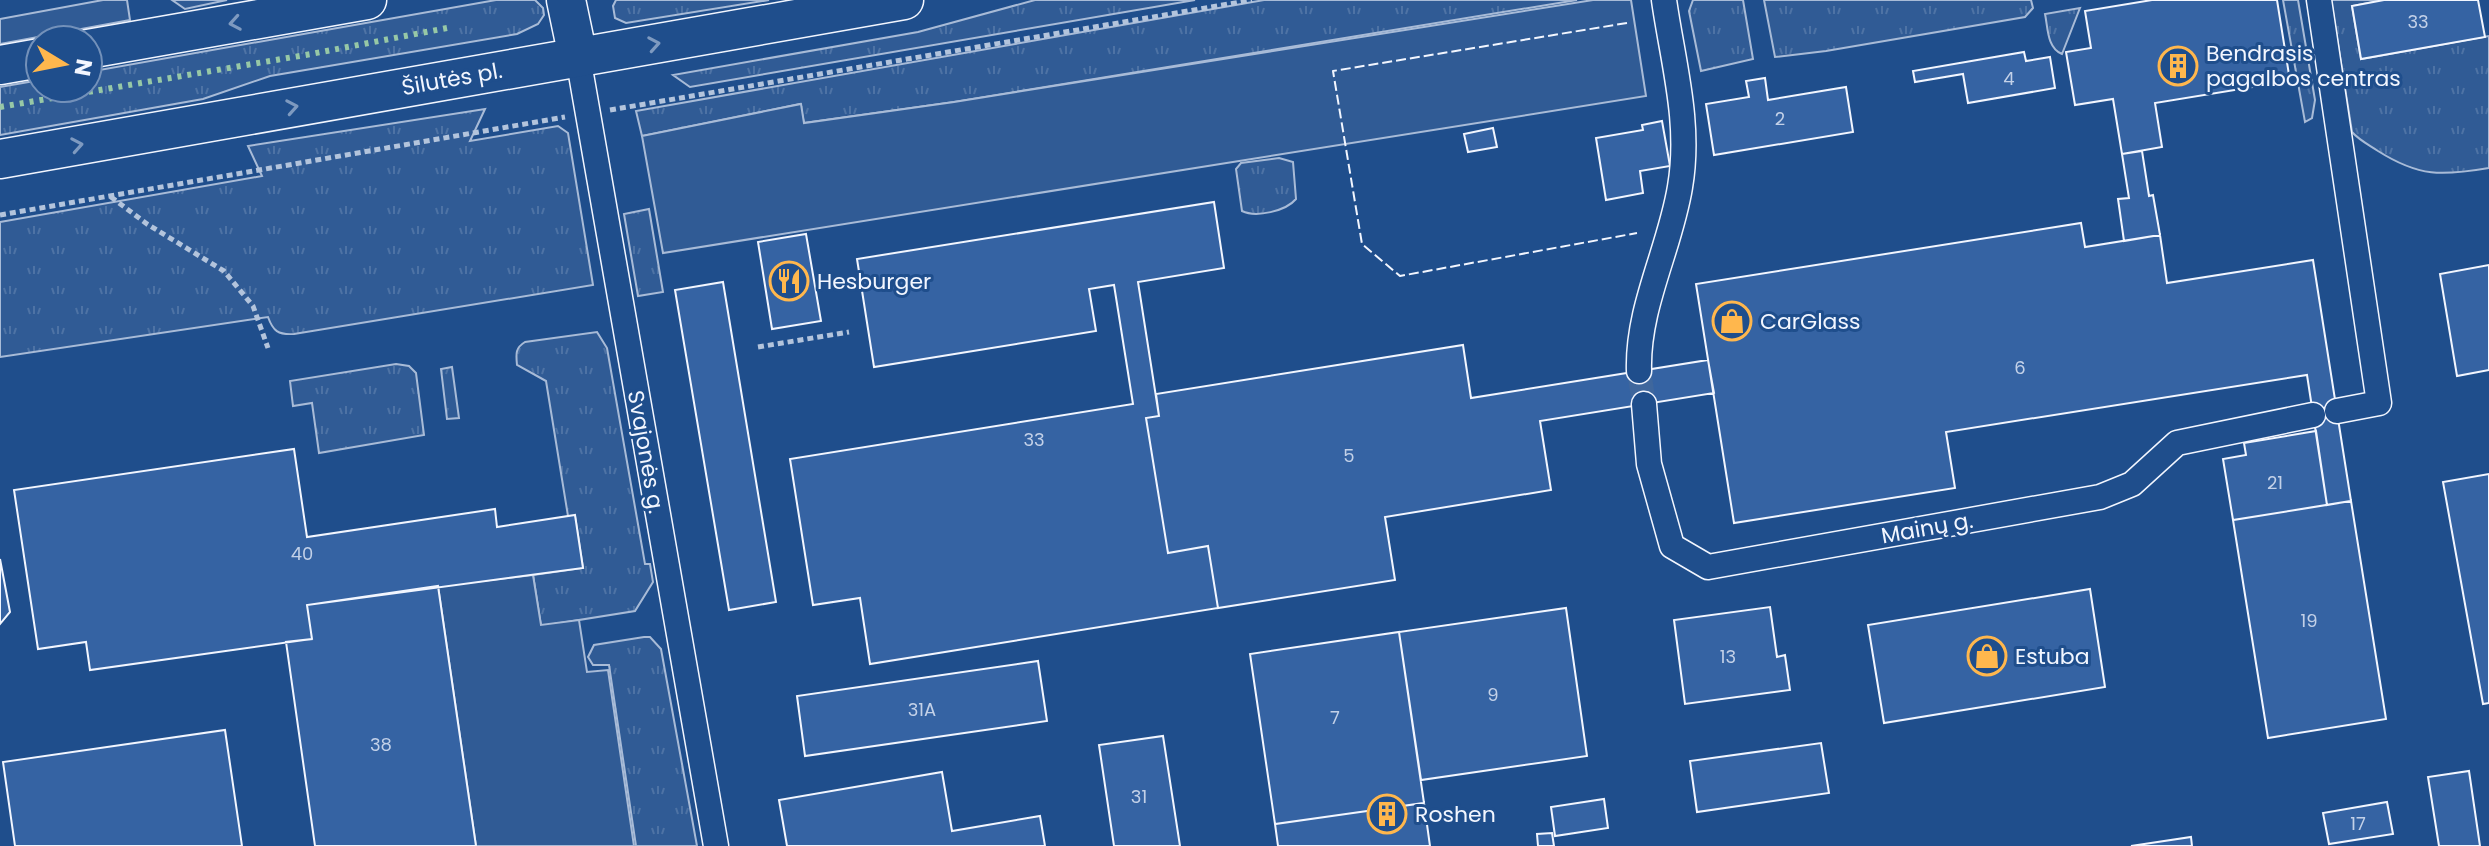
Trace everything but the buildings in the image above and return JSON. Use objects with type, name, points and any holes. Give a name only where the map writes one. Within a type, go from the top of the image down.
[{"type":"main road","points":[[104,46],[281,7],[367,0]]},
{"type":"main road","points":[[566,0],[578,57]]},
{"type":"main road","name":"Šilutės pl.","points":[[0,159],[904,0]]},
{"type":"main road","points":[[0,65],[24,61]]},
{"type":"street","points":[[1639,371],[1642,327],[1680,191],[1685,153],[1683,104],[1664,0]]},
{"type":"street","name":"Mainų g.","points":[[1644,404],[1649,464],[1672,546],[1708,567],[2100,497],[2132,484],[2177,443],[2379,403],[2319,0]]},
{"type":"street","name":"Svajonės g.","points":[[578,57],[716,846]]},
{"type":"path","points":[[0,215],[1252,0]]},
{"type":"path","points":[[110,196],[147,224],[224,271],[253,306],[268,348]]},
{"type":"path","points":[[758,347],[849,332]]},
{"type":"green space","points":[[172,0],[227,0],[185,9]]},
{"type":"green space","points":[[496,0],[535,0],[543,8],[544,15],[538,24],[517,34],[270,76],[203,99],[0,135],[0,87],[24,83],[24,104],[104,104],[104,69]]},
{"type":"green space","points":[[616,0],[769,0],[626,23],[615,18],[613,6]]},
{"type":"green space","points":[[1035,0],[1195,0],[690,87],[673,75],[918,32]]},
{"type":"green space","points":[[1264,0],[1577,0],[954,102],[804,123],[800,104],[642,136],[636,111]]},
{"type":"green space","points":[[1693,0],[1743,0],[1753,59],[1701,71],[1689,11]]},
{"type":"green space","points":[[1764,0],[2031,0],[2033,8],[2025,17],[1775,57]]},
{"type":"green space","points":[[2283,0],[2298,0],[2315,100],[2312,118],[2305,122]]},
{"type":"green space","points":[[2331,0],[2384,0],[2352,6],[2361,59],[2489,36],[2489,168],[2444,173],[2419,170],[2393,160],[2352,132]]},
{"type":"green space","points":[[2080,8],[2062,54],[2053,47],[2045,14]]},
{"type":"green space","points":[[485,109],[470,141],[558,126],[568,133],[593,285],[294,334],[277,331],[268,317],[0,357],[0,222],[262,176],[248,146]]},
{"type":"green space","points":[[1279,158],[1293,162],[1296,199],[1270,212],[1255,214],[1242,211],[1236,169],[1241,163]]},
{"type":"green space","points":[[649,209],[663,292],[638,296],[624,214]]},
{"type":"green space","points":[[597,332],[607,348],[645,564],[650,564],[653,582],[635,611],[541,626],[533,575],[583,568],[575,516],[568,516],[546,381],[517,365],[517,352],[525,342]]},
{"type":"green space","points":[[396,364],[409,366],[416,373],[424,435],[319,453],[312,403],[293,406],[290,381]]},
{"type":"green space","points":[[452,367],[459,418],[447,419],[441,369]]},
{"type":"green space","points":[[650,637],[661,649],[697,846],[636,846],[609,665],[593,665],[588,657],[594,645]]},
{"type":"shaded area","points":[[103,0],[127,0],[130,20],[104,25],[24,24],[24,40],[0,44],[0,19]]},
{"type":"shaded area","points":[[1593,0],[1631,0],[1646,96],[663,253],[642,136],[801,104],[804,123],[954,102]]},
{"type":"shaded area","points":[[533,575],[541,625],[579,620],[587,672],[608,670],[634,846],[476,846],[438,586]]},
{"type":"tunnel","points":[[1639,371],[1644,404]]},
{"type":"hedge","points":[[0,107],[447,28]]},
{"type":"fence","points":[[1627,23],[1333,71],[1362,244],[1400,276],[1637,233]]},
{"type":"place","name":"Bendrasis pagalbos centras","points":[[2178,66]]},
{"type":"place","name":"Hesburger","points":[[789,281]]},
{"type":"place","name":"CarGlass","points":[[1732,321]]},
{"type":"place","name":"Estuba","points":[[1987,656]]},
{"type":"place","name":"Roshen","points":[[1387,814]]}]
